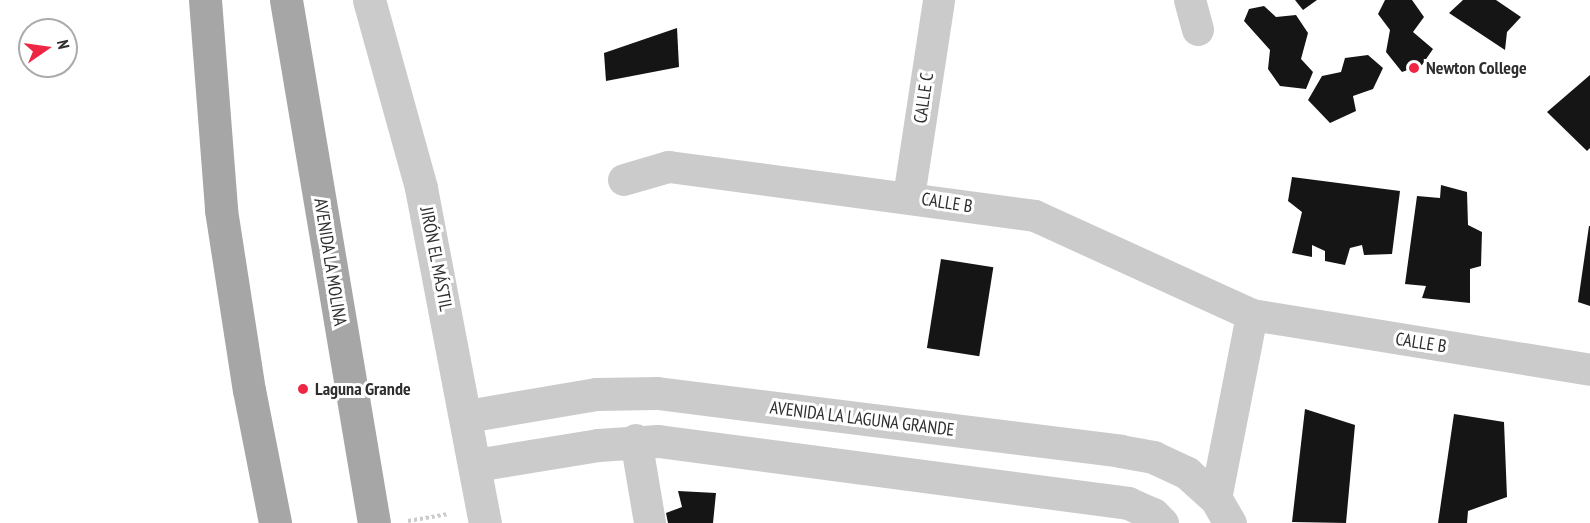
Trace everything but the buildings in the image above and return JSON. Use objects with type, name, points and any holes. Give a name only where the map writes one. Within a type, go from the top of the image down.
[{"type":"main road","points":[[205,0],[221,210],[249,390],[274,523]]},
{"type":"main road","name":"AVENIDA LA MOLINA","points":[[286,0],[374,523]]},
{"type":"street","name":"JIRÓN EL MÁSTIL","points":[[369,0],[422,188],[484,515]]},
{"type":"street","name":"CALLE C","points":[[909,197],[939,0]]},
{"type":"street","name":"CALLE B","points":[[624,180],[669,167],[909,197],[1035,216],[1252,315],[1590,370]]},
{"type":"street","points":[[1223,511],[1252,315]]},
{"type":"street","name":"AVENIDA LA LAGUNA GRANDE","points":[[467,416],[596,394],[657,393],[1153,457],[1187,472],[1223,511]]},
{"type":"street","points":[[650,523],[647,441],[657,393]]},
{"type":"street","points":[[476,465],[647,441],[1128,502],[1153,514],[1162,523]]},
{"type":"path","points":[[395,523],[484,515]]},
{"type":"place","name":"Newton College","points":[[1414,68]]},
{"type":"place","name":"Laguna Grande","points":[[303,389]]}]
